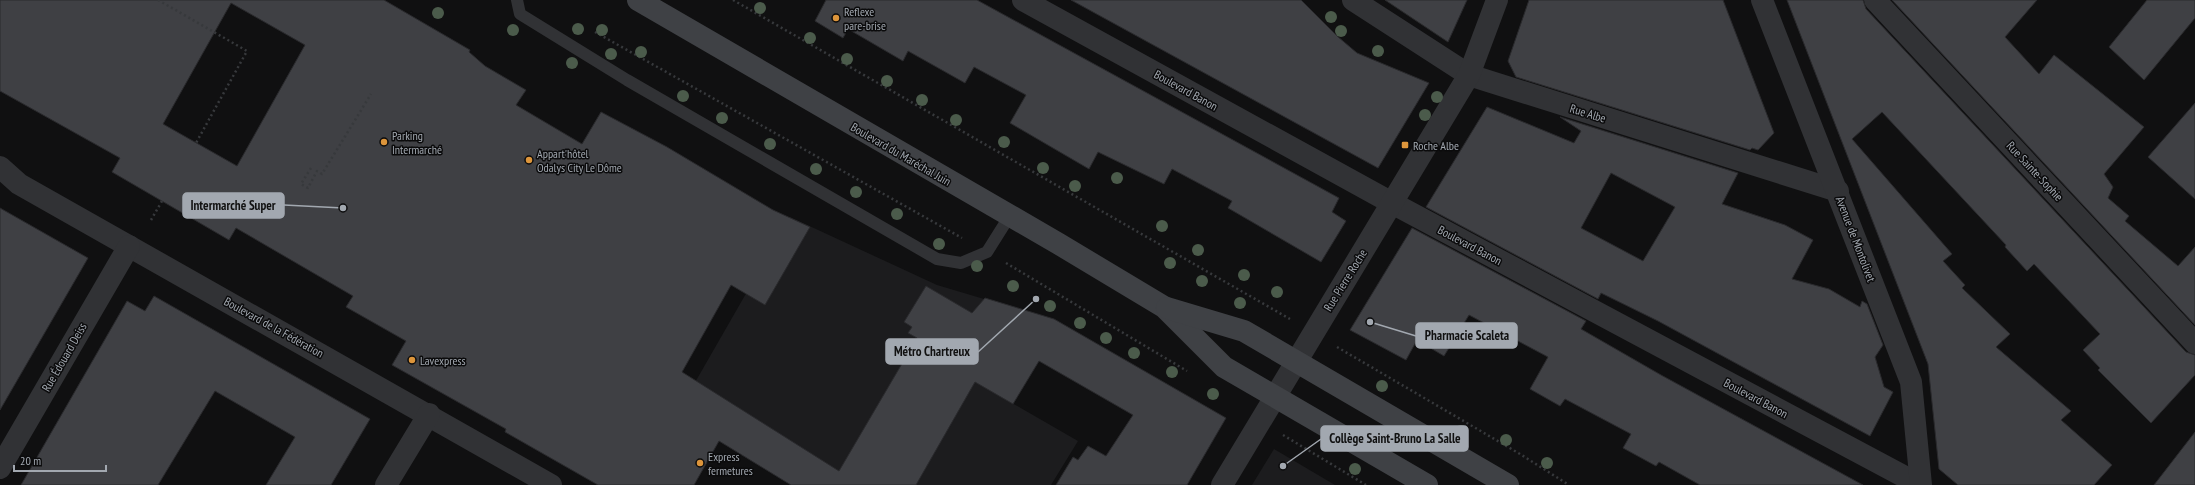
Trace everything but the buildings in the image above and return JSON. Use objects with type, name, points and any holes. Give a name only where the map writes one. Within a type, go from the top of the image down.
[{"type":"main road","name":"Boulevard du Maréchal Juin","points":[[638,0],[1009,217],[1059,244],[1164,307],[1224,366],[1427,485]]},
{"type":"main road","name":"Boulevard du Maréchal Juin","points":[[1164,307],[1244,331],[1508,485]]},
{"type":"street","name":"Rue Albe","points":[[1354,0],[1469,75],[1838,191]]},
{"type":"street","name":"Rue Pierre Roche","points":[[1222,485],[1295,361],[1469,75],[1497,0]]},
{"type":"street","name":"Avenue de Montolivet","points":[[1762,0],[1838,191],[1911,382],[1921,485]]},
{"type":"street","name":"Rue Sainte-Sophie","points":[[1875,0],[2195,343]]},
{"type":"street","name":"Boulevard Banon","points":[[1028,1],[1392,203],[1921,485]]},
{"type":"street","name":"Boulevard de la Fédération","points":[[0,167],[19,184],[429,414],[551,485]]},
{"type":"street","name":"Rue Édouard Deiss","points":[[0,468],[129,246]]},
{"type":"street","points":[[386,485],[429,414]]},
{"type":"lane","points":[[517,0],[520,14],[627,80],[937,259],[961,263],[987,252],[1009,217]]},
{"type":"path","points":[[158,0],[247,51],[196,143]]},
{"type":"path","points":[[733,0],[1294,321]]},
{"type":"path","points":[[594,31],[967,241]]},
{"type":"path","points":[[311,168],[301,184],[308,188],[318,171],[322,174],[371,94]]},
{"type":"path","points":[[152,220],[162,201]]},
{"type":"path","points":[[1006,263],[1193,375]]},
{"type":"path","points":[[1334,345],[1531,460],[1569,485]]},
{"type":"path","points":[[1278,432],[1296,445],[1366,485]]},
{"type":"shaded area","points":[[790,217],[937,285],[984,299],[976,316],[993,392],[1078,441],[1051,485],[791,485],[719,441],[678,412]]},
{"type":"shaded area","points":[[1274,449],[1335,485],[1252,485]]},
{"type":"place","name":"Reflexe pare-brise","points":[[836,18]]},
{"type":"place","name":"Parking Intermarché","points":[[384,142]]},
{"type":"place","name":"Roche Albe","points":[[1405,145]]},
{"type":"place","name":"Appart'hôtel Odalys City Le Dôme","points":[[529,160]]},
{"type":"place","name":"Intermarché Super","points":[[343,208]]},
{"type":"place","name":"Métro Chartreux","points":[[1036,299]]},
{"type":"place","name":"Pharmacie Scaleta","points":[[1370,322]]},
{"type":"place","name":"Lavexpress","points":[[412,360]]},
{"type":"place","name":"Express fermetures","points":[[700,463]]},
{"type":"place","name":"Collège Saint-Bruno La Salle","points":[[1283,466]]}]
